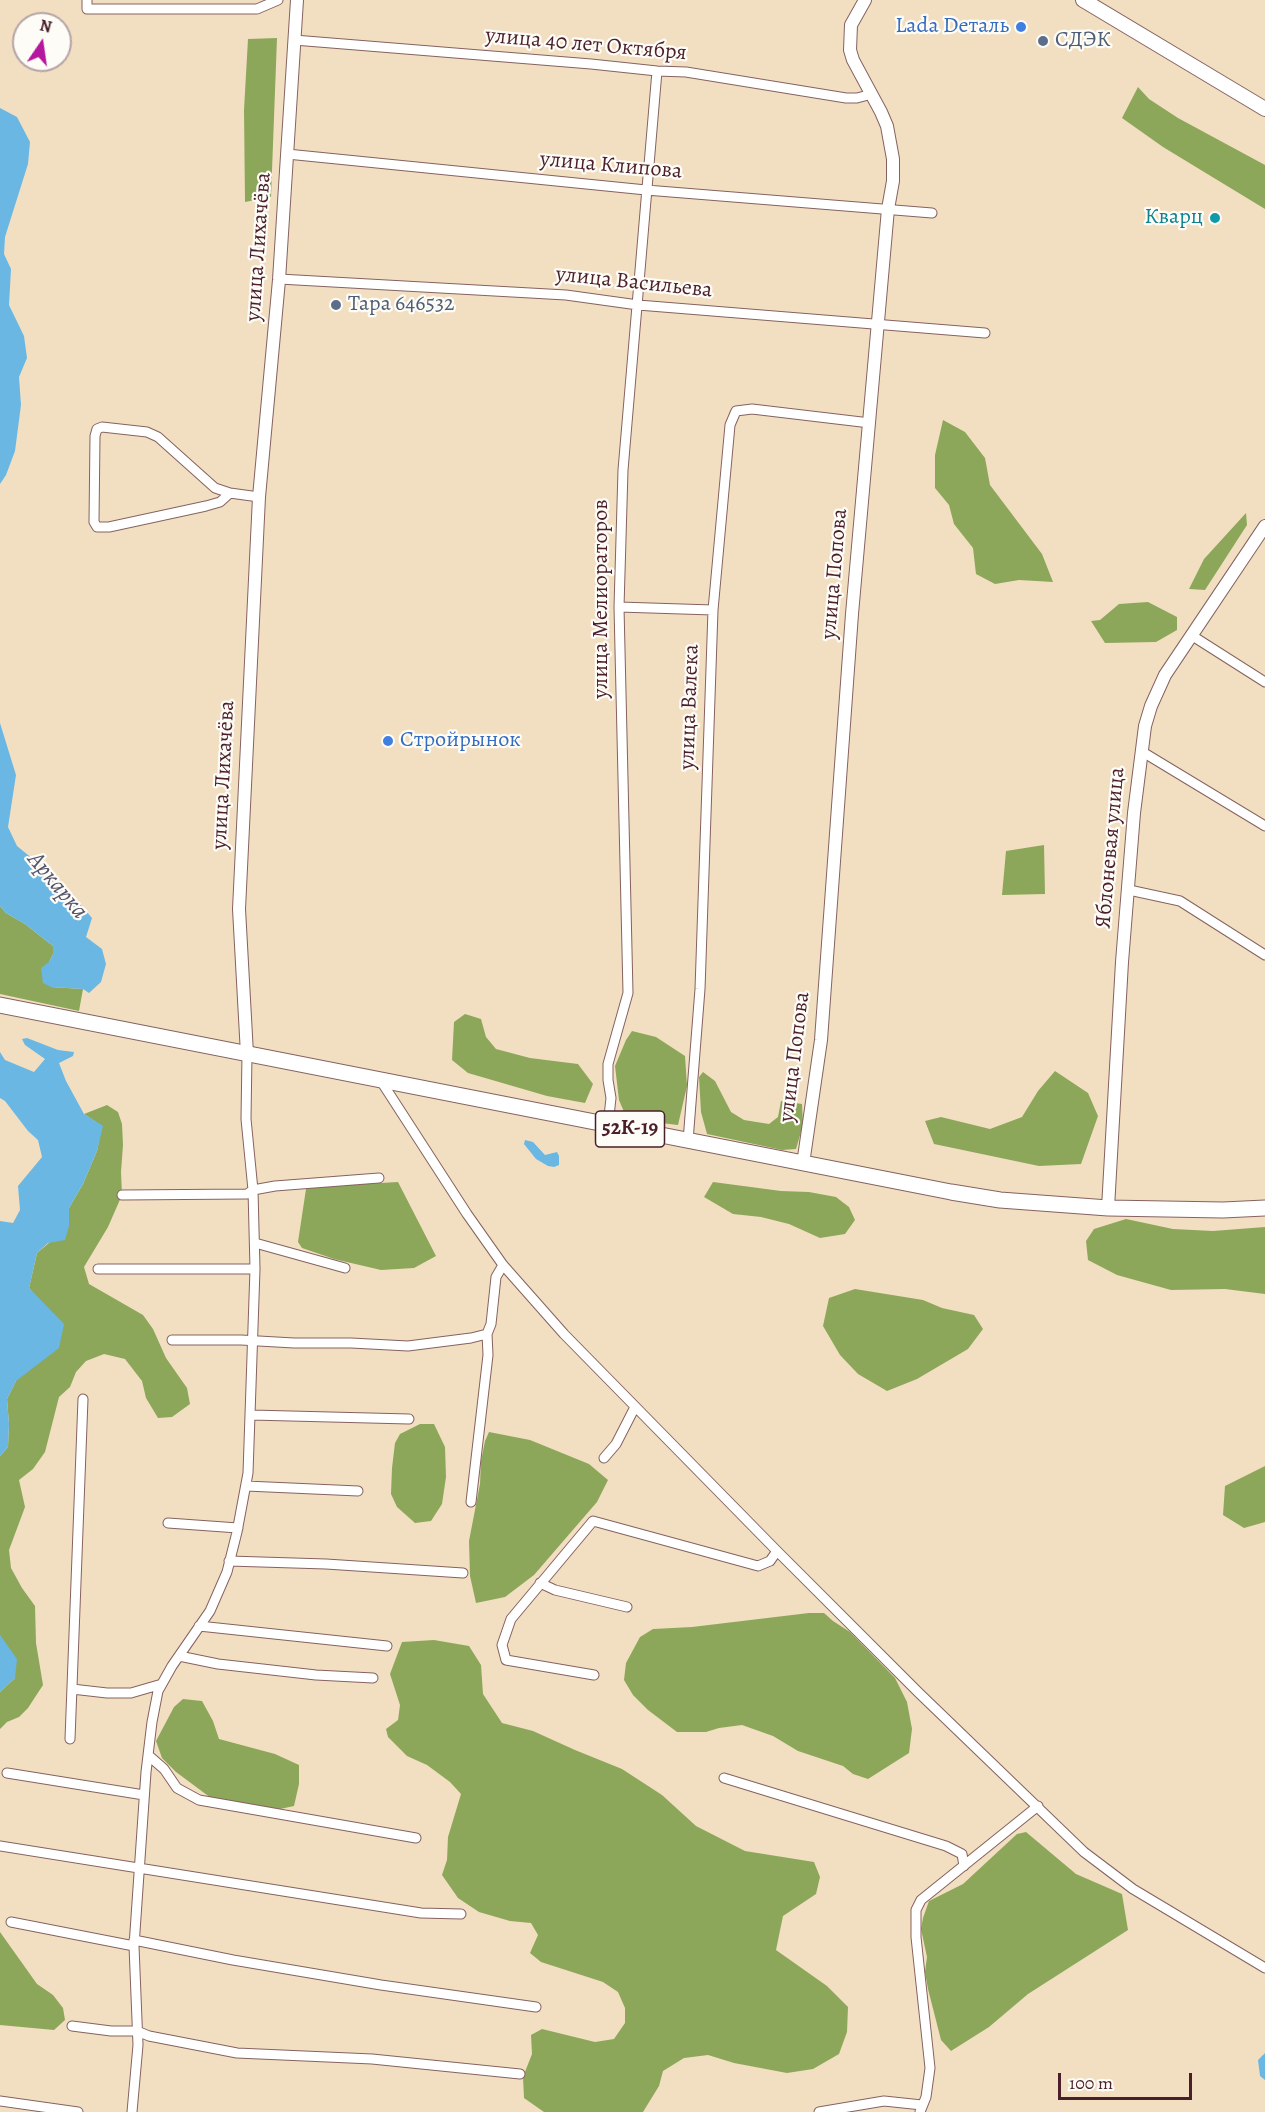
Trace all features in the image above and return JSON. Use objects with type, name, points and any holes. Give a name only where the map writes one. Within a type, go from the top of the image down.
[{"type":"main road","points":[[1083,0],[1265,109]]},
{"type":"main road","name":"52К-19","points":[[0,1005],[803,1164],[990,1198],[1108,1208],[1223,1210],[1265,1208]]},
{"type":"street","points":[[87,0],[87,9],[257,9],[279,0]]},
{"type":"street","name":"улица Лихачёва","points":[[247,1054],[239,909],[259,497],[279,279],[297,0]]},
{"type":"street","name":"улица Попова","points":[[803,1164],[821,1040],[852,615],[888,210],[893,181],[893,159],[887,126],[853,60],[849,44],[851,25],[865,0]]},
{"type":"street","name":"улица 40 лет Октября","points":[[294,40],[579,63],[657,72],[686,72],[846,98],[872,94]]},
{"type":"street","name":"улица Мелиораторов","points":[[608,1125],[611,1098],[608,1064],[628,993],[619,607],[624,470],[657,72]]},
{"type":"street","name":"улица Клипова","points":[[287,154],[646,190],[932,213]]},
{"type":"street","name":"улица Васильева","points":[[279,279],[566,295],[638,305],[985,333]]},
{"type":"street","name":"улица Валека","points":[[688,1141],[700,988],[713,610],[730,424],[736,411],[752,408],[870,423]]},
{"type":"street","points":[[230,493],[220,502],[206,506],[109,527],[97,527],[94,522],[97,429],[102,427],[147,432],[158,437],[214,488],[259,497]]},
{"type":"street","name":"Яблоневая улица","points":[[1108,1208],[1122,962],[1134,813],[1145,726],[1154,698],[1165,675],[1265,526]]},
{"type":"street","points":[[619,607],[713,610]]},
{"type":"street","points":[[1191,635],[1265,682]]},
{"type":"street","points":[[1142,751],[1265,826]]},
{"type":"street","points":[[1129,890],[1180,901],[1265,955]]},
{"type":"street","points":[[132,2112],[138,2044],[134,1943],[144,1795],[152,1722],[158,1691],[210,1611],[229,1561],[238,1528],[248,1473],[254,1341],[255,1243],[253,1190],[246,1119],[247,1054]]},
{"type":"street","points":[[381,1081],[467,1214],[503,1264],[564,1334],[777,1551],[919,1693],[1084,1852],[1133,1889],[1265,1968]]},
{"type":"street","points":[[122,1195],[247,1194],[253,1190],[321,1181],[379,1178]]},
{"type":"street","points":[[255,1243],[345,1268]]},
{"type":"street","points":[[471,1502],[488,1365],[487,1334],[496,1277],[503,1264]]},
{"type":"street","points":[[98,1269],[255,1269]]},
{"type":"street","points":[[172,1340],[408,1346],[487,1334]]},
{"type":"street","points":[[70,1739],[82,1399]]},
{"type":"street","points":[[604,1458],[616,1444],[635,1407]]},
{"type":"street","points":[[251,1415],[409,1419]]},
{"type":"street","points":[[246,1486],[358,1491]]},
{"type":"street","points":[[594,1675],[506,1660],[502,1645],[511,1619],[593,1521],[759,1566],[770,1561],[777,1551]]},
{"type":"street","points":[[168,1523],[238,1528]]},
{"type":"street","points":[[229,1561],[326,1564],[463,1573]]},
{"type":"street","points":[[540,1583],[555,1590],[627,1607]]},
{"type":"street","points":[[199,1626],[387,1646]]},
{"type":"street","points":[[179,1656],[218,1664],[316,1675],[373,1678]]},
{"type":"street","points":[[72,1689],[131,1693],[162,1684]]},
{"type":"street","points":[[148,1755],[164,1769],[177,1788],[199,1800],[416,1838]]},
{"type":"street","points":[[7,1773],[144,1795]]},
{"type":"street","points":[[724,1778],[946,1846],[962,1854],[964,1866]]},
{"type":"street","points":[[819,2112],[884,2102],[921,2109],[930,2068],[916,1937],[916,1910],[921,1900],[1038,1806]]},
{"type":"street","points":[[0,1846],[420,1913],[461,1914]]},
{"type":"street","points":[[11,1922],[339,1978],[536,2007]]},
{"type":"street","points":[[72,2026],[111,2031],[137,2031],[149,2036],[237,2053],[372,2059],[520,2074]]},
{"type":"street","points":[[0,2101],[78,2112]]},
{"type":"green space","points":[[277,38],[271,197],[245,202],[244,110],[248,39]]},
{"type":"green space","points":[[1138,87],[1149,99],[1178,118],[1265,165],[1265,209],[1163,147],[1122,118]]},
{"type":"green space","points":[[943,420],[965,432],[985,458],[990,485],[1042,554],[1053,582],[1019,580],[995,584],[976,574],[973,548],[954,524],[949,505],[935,488],[935,455]]},
{"type":"green space","points":[[1246,513],[1247,525],[1205,590],[1189,589],[1204,559]]},
{"type":"green space","points":[[1148,602],[1177,617],[1177,630],[1156,642],[1105,643],[1091,621],[1100,620],[1119,604]]},
{"type":"green space","points":[[1044,845],[1045,894],[1002,895],[1006,851]]},
{"type":"green space","points":[[0,906],[6,913],[25,924],[53,946],[53,954],[49,962],[51,987],[83,989],[79,1011],[0,994]]},
{"type":"green space","points":[[465,1014],[481,1019],[486,1037],[496,1049],[530,1058],[578,1064],[593,1084],[585,1103],[547,1096],[468,1073],[452,1060],[454,1022]]},
{"type":"green space","points":[[632,1031],[656,1037],[685,1056],[687,1086],[678,1125],[627,1119],[619,1100],[615,1066]]},
{"type":"green space","points":[[1055,1071],[1088,1093],[1098,1116],[1081,1164],[1039,1166],[934,1144],[925,1121],[941,1117],[990,1129],[1022,1117],[1038,1091]]},
{"type":"green space","points":[[703,1072],[715,1081],[731,1112],[744,1120],[769,1124],[778,1117],[781,1101],[802,1104],[803,1125],[796,1149],[782,1150],[707,1134],[701,1112],[699,1077]]},
{"type":"green space","points":[[107,1105],[118,1112],[122,1124],[122,1195],[108,1227],[84,1267],[89,1284],[143,1315],[153,1329],[166,1358],[187,1388],[190,1404],[172,1417],[158,1418],[146,1398],[142,1381],[125,1359],[104,1354],[86,1361],[76,1372],[70,1387],[59,1397],[45,1452],[33,1469],[19,1480],[25,1507],[9,1550],[11,1568],[35,1606],[36,1643],[43,1685],[28,1708],[19,1717],[7,1722],[0,1729],[0,1692],[15,1678],[0,1635],[0,1456],[8,1447],[7,1399],[16,1381],[40,1301],[29,1288],[37,1253],[69,1226],[69,1208],[83,1184],[97,1151],[102,1126],[84,1114]]},
{"type":"green space","points":[[398,1182],[436,1256],[414,1268],[381,1270],[334,1259],[302,1248],[298,1242],[306,1189]]},
{"type":"green space","points":[[713,1182],[836,1197],[849,1207],[855,1220],[845,1234],[820,1238],[789,1224],[761,1217],[733,1214],[704,1197]]},
{"type":"green space","points":[[1126,1219],[1173,1229],[1213,1231],[1265,1227],[1265,1294],[1225,1289],[1171,1290],[1117,1275],[1088,1260],[1086,1241],[1094,1229]]},
{"type":"green space","points":[[855,1289],[923,1300],[942,1308],[974,1315],[983,1329],[968,1349],[917,1379],[887,1391],[858,1374],[840,1355],[823,1326],[829,1298]]},
{"type":"green space","points":[[420,1424],[434,1424],[445,1447],[446,1477],[442,1504],[431,1521],[415,1523],[397,1507],[391,1494],[392,1468],[395,1443],[400,1434]]},
{"type":"green space","points":[[489,1432],[530,1440],[589,1464],[608,1480],[597,1502],[534,1575],[505,1597],[476,1603],[470,1576],[469,1541],[480,1484],[481,1461]]},
{"type":"green space","points":[[1265,1466],[1265,1522],[1244,1528],[1223,1515],[1225,1486]]},
{"type":"green space","points":[[824,1613],[850,1632],[895,1678],[907,1702],[912,1729],[909,1753],[868,1779],[853,1774],[843,1766],[798,1751],[773,1736],[742,1725],[706,1732],[677,1732],[648,1710],[633,1695],[624,1680],[626,1663],[640,1637],[653,1629],[692,1627]]},
{"type":"green space","points":[[434,1640],[469,1646],[481,1665],[483,1694],[502,1723],[533,1731],[622,1769],[662,1795],[696,1826],[745,1851],[814,1862],[820,1877],[816,1894],[783,1916],[776,1950],[827,1986],[848,2007],[847,2032],[839,2054],[813,2069],[787,2073],[734,2063],[708,2055],[684,2058],[663,2071],[659,2086],[643,2112],[544,2112],[524,2098],[523,2077],[532,2054],[531,2035],[542,2029],[595,2042],[614,2039],[625,2023],[625,2008],[618,1992],[603,1982],[541,1962],[530,1953],[538,1935],[531,1923],[510,1921],[479,1912],[458,1898],[442,1875],[447,1860],[448,1837],[461,1794],[450,1782],[427,1765],[407,1756],[388,1737],[386,1729],[398,1720],[400,1705],[390,1674],[402,1642]]},
{"type":"green space","points":[[183,1699],[202,1701],[213,1721],[219,1739],[275,1754],[299,1765],[299,1784],[294,1806],[280,1809],[211,1798],[176,1772],[162,1758],[156,1741],[174,1707]]},
{"type":"green space","points":[[1026,1832],[1076,1874],[1122,1894],[1128,1930],[1028,1994],[989,2027],[951,2051],[941,2040],[928,1989],[925,1972],[927,1957],[921,1929],[923,1918],[929,1901],[963,1884],[1017,1834]]},
{"type":"green space","points":[[0,1932],[37,1984],[53,1995],[63,2008],[65,2020],[54,2030],[0,2025]]},
{"type":"water","points":[[0,108],[17,117],[30,142],[28,164],[5,237],[4,254],[11,269],[9,305],[24,336],[27,358],[19,377],[21,405],[15,451],[0,484]]},
{"type":"water","name":"Аркарка","points":[[0,723],[16,775],[8,827],[17,846],[44,868],[92,918],[86,937],[102,949],[106,964],[101,982],[89,993],[83,989],[51,987],[43,983],[41,968],[49,962],[53,954],[53,946],[25,924],[6,913],[0,906]]},
{"type":"water","points":[[27,1038],[58,1050],[74,1052],[73,1056],[59,1063],[66,1081],[84,1114],[103,1126],[97,1151],[83,1184],[69,1208],[69,1226],[65,1240],[48,1243],[37,1253],[29,1288],[64,1324],[59,1348],[16,1381],[7,1399],[8,1447],[0,1456],[0,1221],[13,1223],[20,1210],[18,1186],[42,1157],[38,1140],[0,1098],[0,1052],[5,1060],[34,1072],[45,1059],[25,1045],[22,1039]]},
{"type":"water","points":[[525,1140],[533,1142],[545,1155],[557,1152],[559,1165],[548,1166],[536,1159],[524,1144]]},
{"type":"water","points":[[0,1635],[17,1659],[15,1678],[0,1692]]},
{"type":"water","points":[[1265,2053],[1265,2080],[1260,2076],[1258,2060]]},
{"type":"place","name":"Lada Dеталь","points":[[1021,27]]},
{"type":"place","name":"СДЭК","points":[[1043,41]]},
{"type":"place","name":"Кварц","points":[[1215,218]]},
{"type":"place","name":"Тара 646532","points":[[336,305]]},
{"type":"place","name":"Стройрынок","points":[[388,741]]}]
